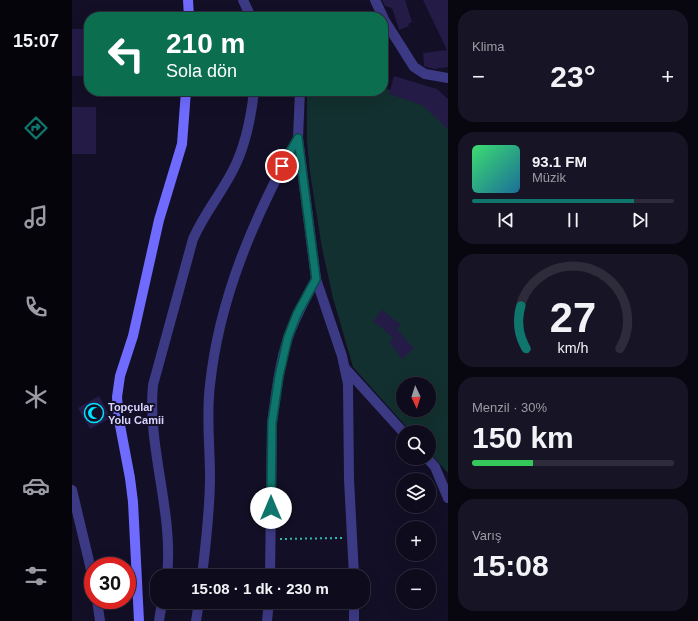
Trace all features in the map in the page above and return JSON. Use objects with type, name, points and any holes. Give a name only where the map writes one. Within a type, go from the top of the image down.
[{"type":"main road","points":[[188,0],[189,12]]},
{"type":"main road","points":[[139,621],[133,502],[130,478],[118,420],[117,397],[120,376],[143,294],[159,220],[180,149],[185,96]]},
{"type":"street","points":[[243,0],[249,12]]},
{"type":"street","points":[[375,0],[381,12]]},
{"type":"street","points":[[388,25],[414,67],[426,74],[448,78]]},
{"type":"street","points":[[167,569],[168,554],[153,427],[151,400],[153,385],[193,239],[238,159],[248,127],[253,96]]},
{"type":"street","points":[[300,96],[298,138],[316,279],[345,368],[349,401],[349,479],[354,569]]},
{"type":"street","points":[[203,569],[209,506],[209,386],[217,336],[222,315],[242,257],[262,206],[298,138]]},
{"type":"street","points":[[270,569],[272,423],[279,376],[288,337],[297,314],[316,279]]},
{"type":"street","points":[[345,368],[397,425]]},
{"type":"street","points":[[433,465],[448,498]]},
{"type":"street","points":[[72,490],[88,557]]},
{"type":"street","points":[[98,609],[100,621]]},
{"type":"street","points":[[159,621],[161,609]]},
{"type":"street","points":[[196,621],[198,609]]},
{"type":"street","points":[[267,621],[268,609]]},
{"type":"street","points":[[354,609],[354,621]]},
{"type":"path","points":[[271,539],[352,538]]},
{"type":"green space","points":[[388,89],[427,106],[448,126],[448,473],[436,460],[436,425],[405,425],[398,417],[436,417],[436,377],[396,377],[396,415],[353,367],[333,298],[322,248],[310,173],[307,142],[307,96],[388,96]]},
{"type":"building","points":[[382,0],[405,0],[412,22],[408,24],[409,26],[399,30],[392,8],[385,6]]},
{"type":"building","points":[[423,0],[448,0],[448,67],[434,69],[424,66],[423,53],[447,50]]},
{"type":"building","points":[[72,29],[84,29],[84,76],[72,76]]},
{"type":"building","points":[[394,76],[437,89],[448,99],[448,129],[422,105],[389,94]]},
{"type":"building","points":[[72,107],[96,107],[96,154],[72,154]]},
{"type":"building","points":[[382,310],[401,325],[397,329],[414,349],[402,359],[389,342],[394,338],[373,321]]},
{"type":"building","name":"Topçular Yolu Camii","points":[[99,396],[111,418],[90,429],[78,408]]},
{"type":"place","name":"Topçular Yolu Camii","points":[[94,413]]},
{"type":"route","points":[[271,508],[272,423],[283,354],[297,314],[316,279],[298,138],[282,166]]}]
